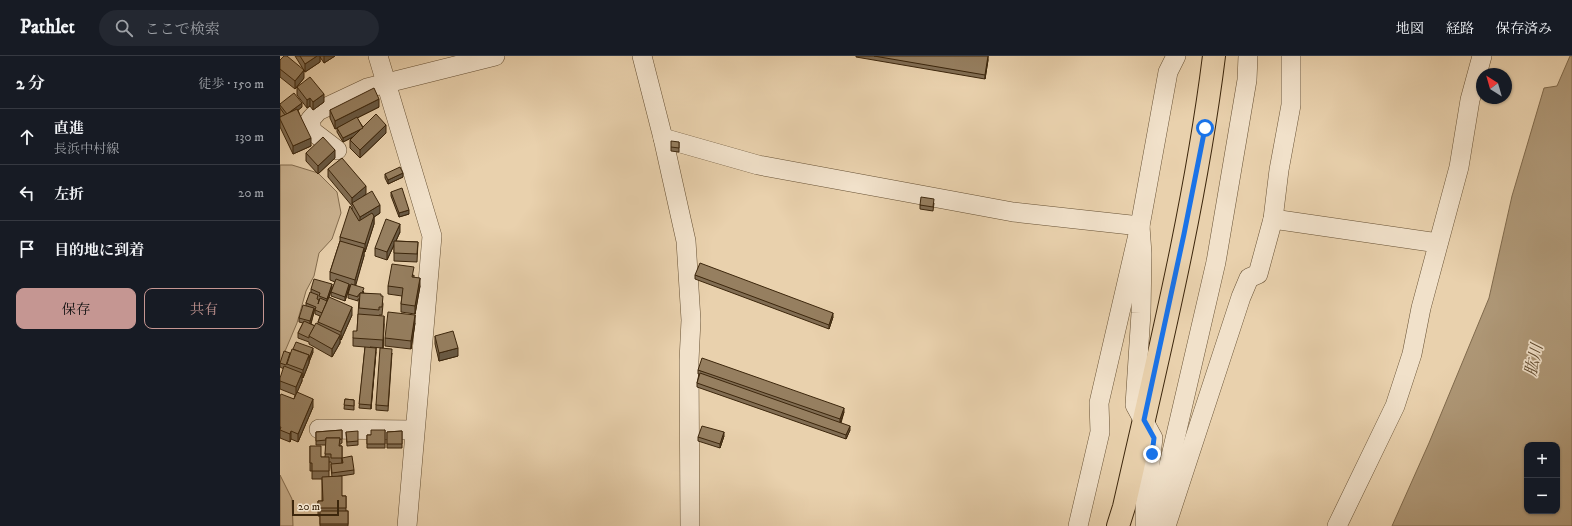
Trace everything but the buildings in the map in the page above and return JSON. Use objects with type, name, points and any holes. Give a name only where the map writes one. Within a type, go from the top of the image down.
[{"type":"main road","points":[[1118,526],[1144,420],[1186,227],[1205,128],[1214,56]]},
{"type":"street","points":[[378,56],[432,236],[414,430],[407,526]]},
{"type":"street","points":[[337,150],[312,131],[310,120],[318,111],[367,88],[494,56]]},
{"type":"street","points":[[642,56],[663,138],[686,241],[691,320],[689,361],[690,526]]},
{"type":"street","points":[[1078,526],[1100,432],[1099,403],[1140,226],[1168,72],[1176,56]]},
{"type":"street","points":[[1155,526],[1216,262],[1247,80],[1248,56]]},
{"type":"street","points":[[1166,526],[1241,297],[1249,278],[1258,274],[1273,219],[1279,170],[1291,105],[1291,56]]},
{"type":"street","points":[[1337,526],[1395,406],[1412,354],[1421,308],[1459,167],[1470,100],[1482,56]]},
{"type":"street","points":[[663,138],[758,165],[1013,212],[1140,226]]},
{"type":"street","points":[[1273,219],[1438,243]]},
{"type":"street","points":[[1140,226],[1142,254],[1141,298],[1135,405],[1154,438],[1145,506],[1145,526]]},
{"type":"street","points":[[320,429],[414,430]]},
{"type":"shaded area","points":[[280,165],[292,165],[318,173],[337,192],[341,213],[332,239],[319,253],[314,276],[306,291],[297,323],[280,363]]},
{"type":"shaded area","points":[[280,475],[292,499],[293,526],[280,526]]},
{"type":"water","name":"肱川","points":[[1570,56],[1572,56],[1572,526],[1392,526],[1429,443],[1489,298],[1512,196],[1544,88],[1557,86]]},
{"type":"route","points":[[1152,454],[1154,438],[1144,420],[1205,128]]}]
